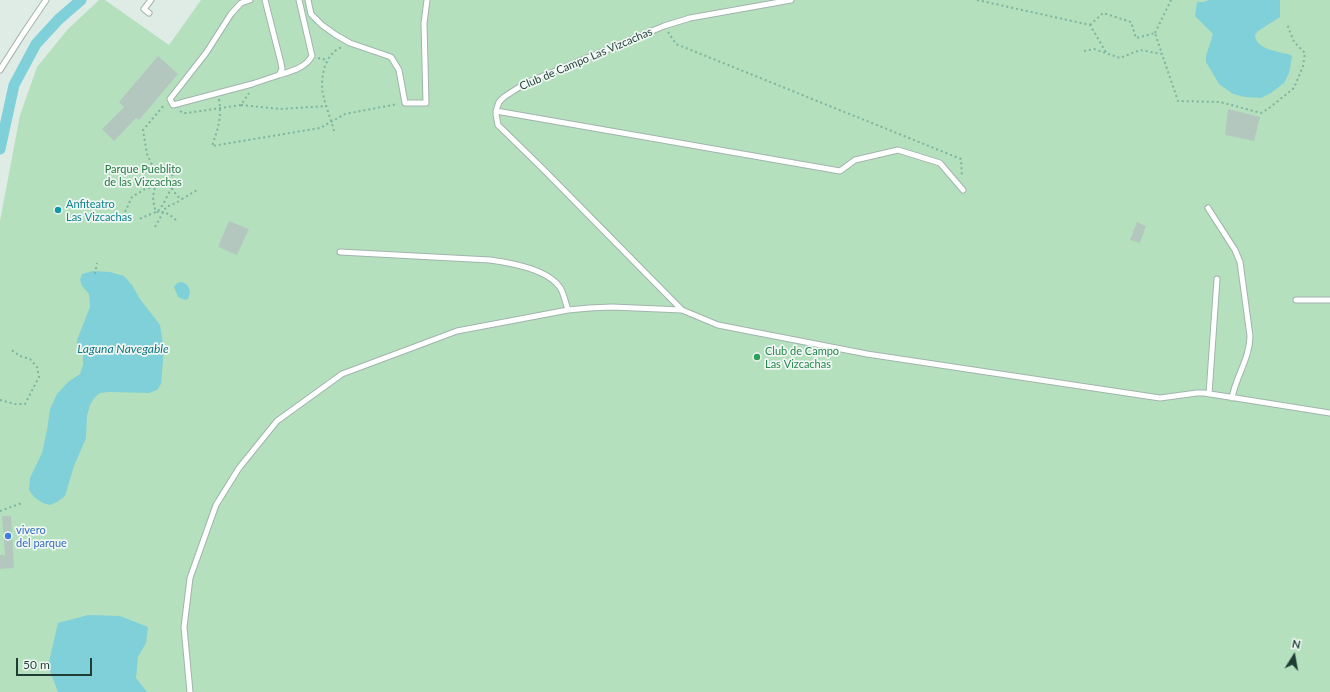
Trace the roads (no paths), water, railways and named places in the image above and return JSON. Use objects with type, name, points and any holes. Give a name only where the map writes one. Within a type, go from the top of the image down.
[{"type":"lane","points":[[0,70],[46,0]]},
{"type":"lane","points":[[148,13],[144,9],[151,0]]},
{"type":"lane","points":[[250,0],[241,3],[231,14],[206,53],[170,99],[173,105],[252,84],[296,69],[308,63],[312,56],[299,0]]},
{"type":"lane","points":[[265,0],[281,62],[282,69],[279,75]]},
{"type":"lane","points":[[308,0],[311,14],[322,25],[336,35],[350,43],[390,58],[399,70],[405,103],[426,104],[424,22],[427,0]]},
{"type":"lane","name":"Club de Campo Las Vizcachas","points":[[496,111],[499,102],[504,97],[524,84],[664,26],[690,18],[791,0]]},
{"type":"lane","points":[[682,310],[544,169],[504,132],[498,125],[496,111],[840,171],[855,160],[898,150],[940,163],[963,190]]},
{"type":"lane","points":[[1208,208],[1235,250],[1240,262],[1250,336],[1250,347],[1232,398]]},
{"type":"lane","points":[[340,252],[506,262],[529,268],[551,279],[561,289],[568,310]]},
{"type":"lane","points":[[1209,394],[1217,279]]},
{"type":"lane","points":[[1296,300],[1330,300]]},
{"type":"lane","points":[[190,692],[184,627],[190,578],[216,505],[239,468],[277,421],[342,374],[457,331],[568,310],[589,308],[612,307],[682,310],[718,325],[868,354],[1160,398],[1197,393],[1330,412]]},
{"type":"water","points":[[1209,0],[1280,0],[1280,17],[1258,31],[1255,35],[1256,40],[1263,47],[1291,55],[1292,57],[1289,73],[1284,83],[1271,93],[1261,98],[1245,97],[1233,94],[1219,84],[1206,62],[1206,56],[1213,34],[1195,16],[1197,2]]},
{"type":"water","name":"Laguna Navegable","points":[[93,271],[110,272],[124,276],[160,325],[164,350],[161,384],[157,390],[149,393],[109,392],[100,393],[94,398],[87,416],[86,438],[74,466],[65,496],[50,505],[43,503],[34,497],[29,490],[30,478],[42,453],[50,409],[57,394],[68,382],[80,374],[83,365],[83,355],[77,348],[77,340],[90,307],[89,294],[82,286],[80,280],[82,274]]},
{"type":"water","points":[[180,282],[186,284],[189,288],[190,293],[188,299],[185,300],[178,297],[174,287]]},
{"type":"water","points":[[88,615],[120,616],[148,627],[146,643],[138,657],[136,678],[147,692],[58,692],[48,666],[58,623]]},
{"type":"waterway","points":[[0,149],[14,85],[36,44],[59,19],[81,0]]},
{"type":"place","name":"Anfiteatro Las Vizcachas","points":[[58,210]]},
{"type":"place","name":"Club de Campo Las Vizcachas","points":[[757,357]]},
{"type":"place","name":"vivero del parque","points":[[8,536]]},
{"type":"park label","name":"Parque Pueblito de las Vizcachas","points":[[143,175]]}]
